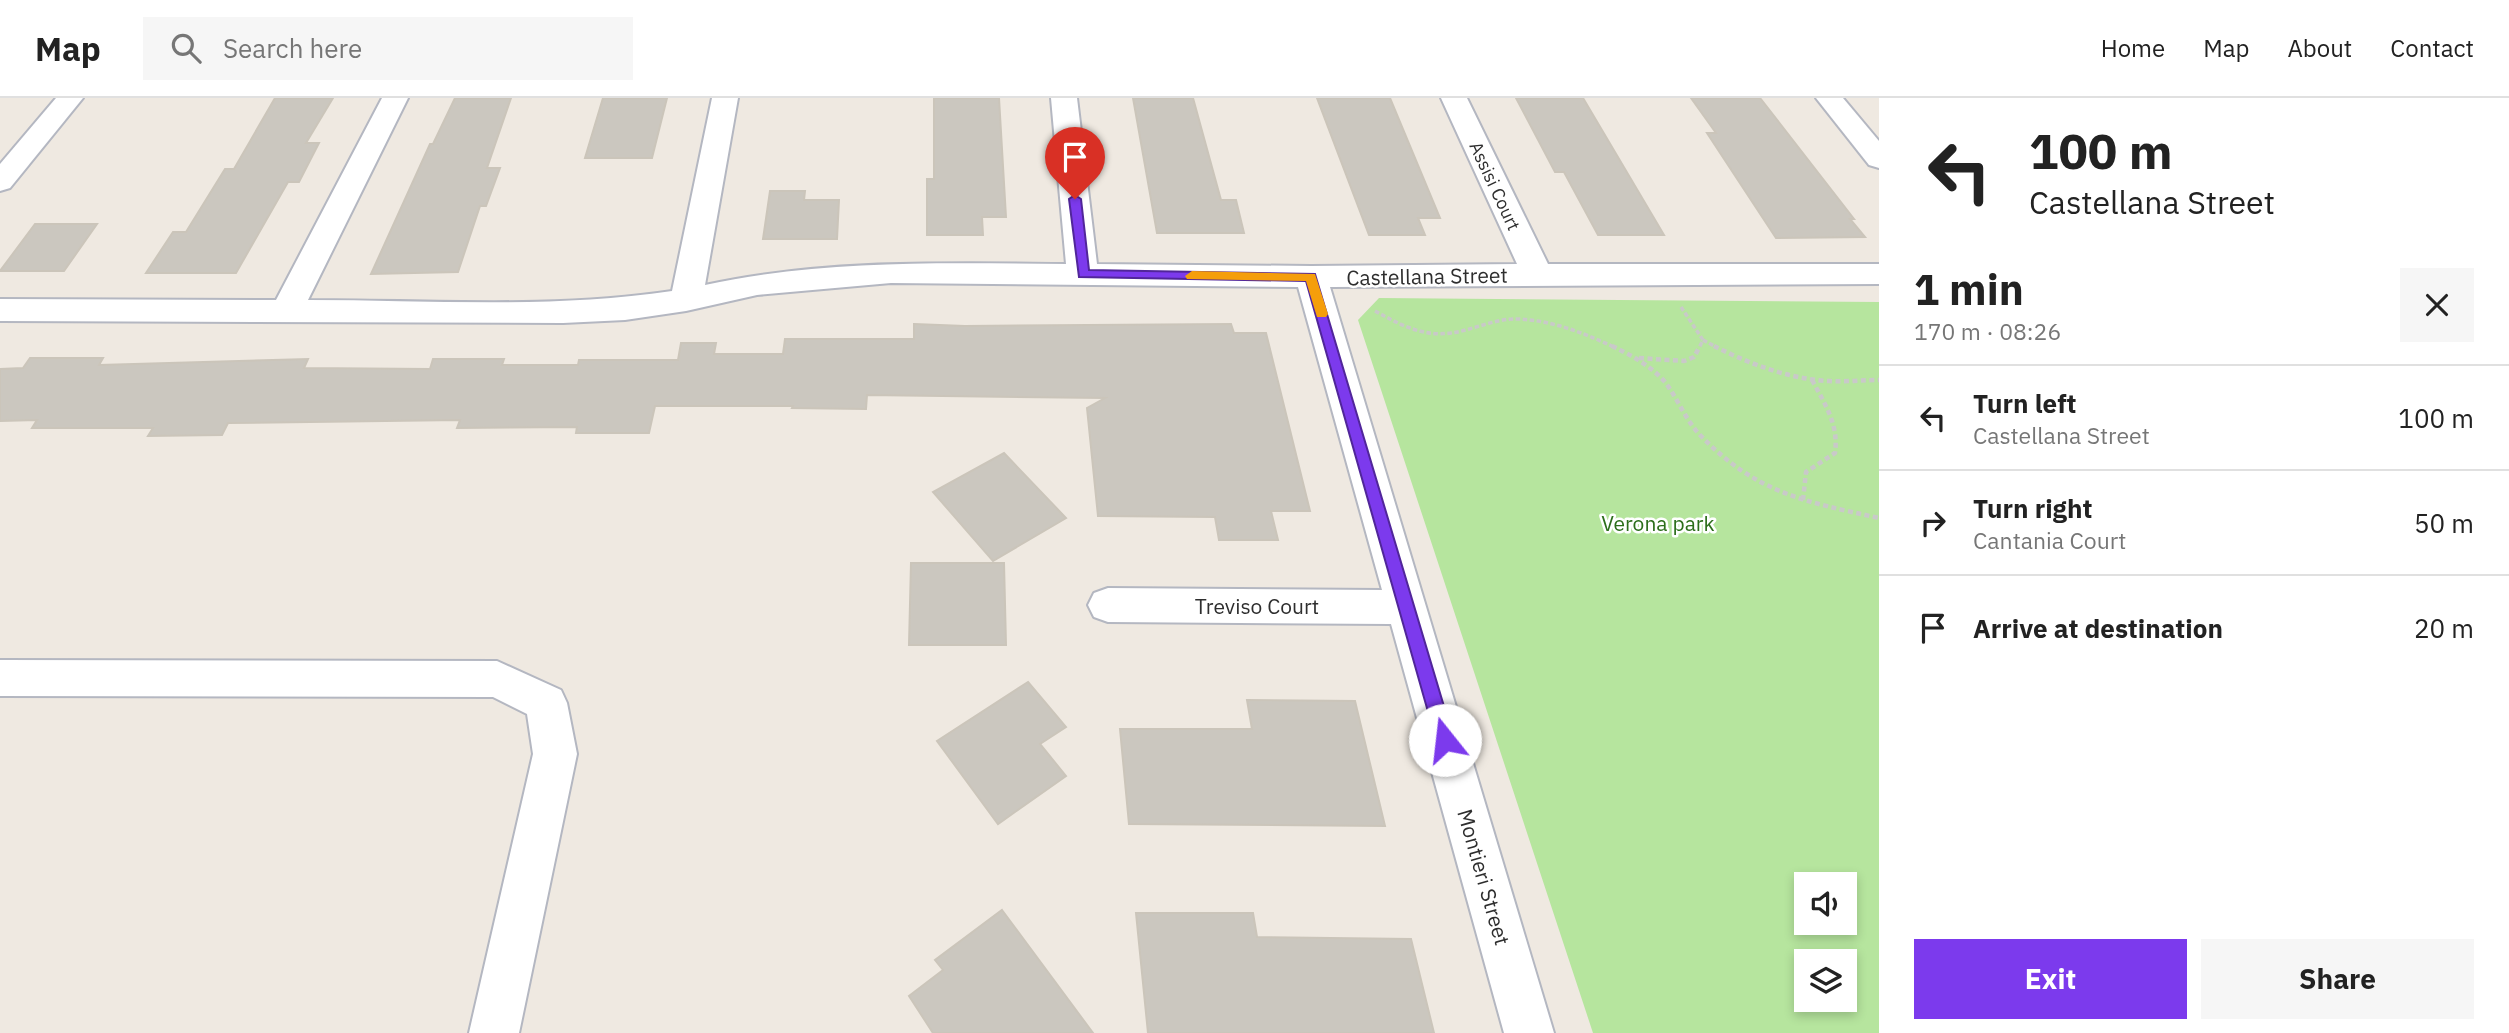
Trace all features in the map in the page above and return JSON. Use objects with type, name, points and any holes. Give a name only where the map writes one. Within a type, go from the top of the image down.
[{"type":"street","points":[[0,182],[70,98]]},
{"type":"street","points":[[286,312],[395,98]]},
{"type":"street","points":[[686,300],[725,98]]},
{"type":"street","points":[[1064,98],[1083,274]]},
{"type":"street","name":"Assisi Court","points":[[1454,98],[1537,274]]},
{"type":"street","points":[[1829,98],[1879,159]]},
{"type":"street","name":"Castellana Street","points":[[0,310],[563,312],[625,309],[686,300],[757,284],[891,273],[1311,277],[1879,274]]},
{"type":"street","name":"Montieri Street","points":[[1311,277],[1530,1033]]},
{"type":"street","name":"Treviso Court","points":[[1108,605],[1407,607]]},
{"type":"street","points":[[0,678],[497,679],[547,703],[555,754],[494,1033]]},
{"type":"path","points":[[1681,307],[1703,340],[1731,356],[1811,379],[1879,380]]},
{"type":"path","points":[[1375,311],[1409,329],[1430,333],[1451,333],[1505,320],[1545,322],[1575,328],[1637,358],[1664,381],[1700,435],[1750,478],[1803,500],[1843,512],[1879,518]]},
{"type":"path","points":[[1637,358],[1684,361],[1694,357],[1703,340]]},
{"type":"path","points":[[1803,500],[1806,472],[1835,453],[1838,438],[1833,419],[1811,379]]},
{"type":"green space","name":"Verona park","points":[[1379,298],[1879,302],[1879,1033],[1593,1033],[1358,320]]},
{"type":"building","points":[[275,98],[333,98],[306,143],[319,143],[299,182],[288,182],[236,273],[146,273],[173,232],[186,232],[225,169],[234,169]]},
{"type":"building","points":[[455,98],[511,98],[487,168],[500,168],[486,206],[480,206],[458,272],[371,274],[430,144],[433,144]]},
{"type":"building","points":[[603,98],[667,98],[652,158],[585,158]]},
{"type":"building","points":[[934,98],[999,98],[1006,217],[982,217],[983,235],[927,235],[927,179],[934,179]]},
{"type":"building","points":[[1133,98],[1193,98],[1221,200],[1236,200],[1244,233],[1157,233]]},
{"type":"building","points":[[1317,98],[1390,98],[1440,218],[1418,218],[1425,235],[1369,235]]},
{"type":"building","points":[[1516,98],[1583,98],[1664,235],[1598,235],[1564,172],[1555,172]]},
{"type":"building","points":[[1691,98],[1760,98],[1865,237],[1776,238],[1707,133],[1716,133]]},
{"type":"building","points":[[770,191],[805,191],[804,200],[839,200],[837,239],[763,239]]},
{"type":"building","points":[[35,224],[97,224],[64,271],[0,271]]},
{"type":"building","points":[[914,324],[1231,324],[1234,333],[1266,333],[1310,511],[1271,511],[1278,540],[1219,540],[1215,517],[1098,516],[1087,408],[1105,398],[867,395],[866,409],[655,406],[649,433],[576,433],[577,427],[457,428],[460,420],[228,423],[222,435],[148,436],[153,428],[32,428],[37,420],[0,421],[0,369],[23,368],[30,358],[103,358],[99,365],[308,359],[304,368],[430,369],[433,359],[504,359],[502,365],[578,365],[579,360],[678,360],[681,343],[716,343],[714,354],[783,354],[785,339],[914,339]]},
{"type":"building","points":[[1004,453],[1066,518],[993,561],[933,492]]},
{"type":"building","points":[[911,563],[1004,563],[1006,645],[909,645]]},
{"type":"building","points":[[1028,682],[1066,727],[1040,744],[1066,776],[998,824],[937,741]]},
{"type":"building","points":[[1247,700],[1355,701],[1385,826],[1129,824],[1120,729],[1252,729]]},
{"type":"building","points":[[1002,910],[1093,1033],[933,1033],[909,996],[943,970],[935,960]]},
{"type":"building","points":[[1136,913],[1253,913],[1257,937],[1411,939],[1434,1033],[1148,1033]]},
{"type":"slow traffic","points":[[1192,276],[1311,277],[1321,314]]},
{"type":"route","points":[[1075,199],[1083,274],[1311,277],[1445,740]]}]
